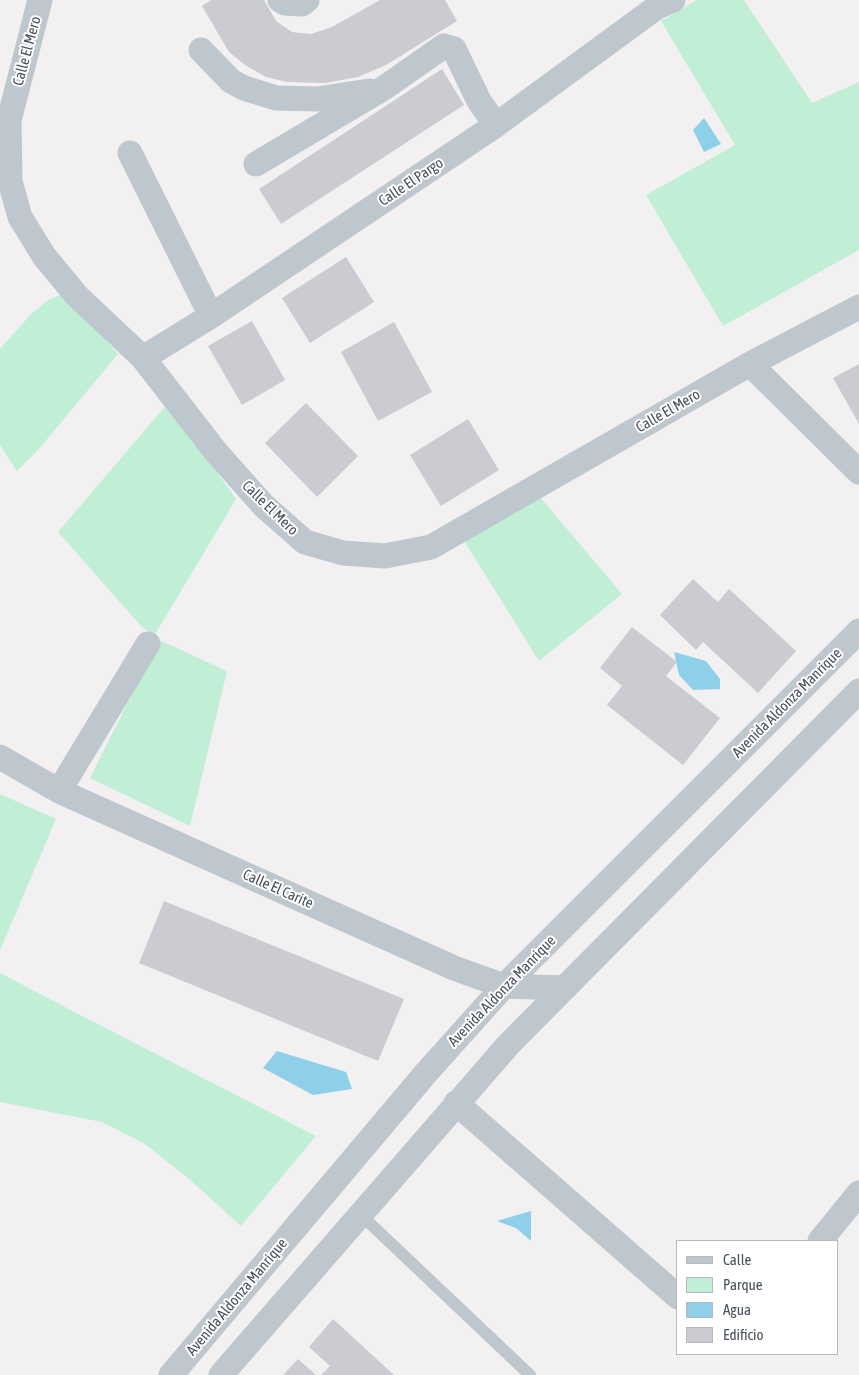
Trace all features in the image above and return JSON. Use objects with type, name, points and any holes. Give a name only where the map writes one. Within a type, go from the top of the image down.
[{"type":"street","name":"Calle El Mero","points":[[40,0],[9,120],[10,180],[20,217],[44,256],[77,296],[143,358],[216,452],[264,506],[305,542],[344,553],[385,556],[431,547],[750,364],[859,307]]},
{"type":"street","points":[[280,0],[285,3],[302,4],[307,0]]},
{"type":"street","name":"Calle El Pargo","points":[[143,358],[211,316],[496,125],[661,2]]},
{"type":"street","points":[[256,164],[384,88],[444,46],[454,49],[479,101],[496,125]]},
{"type":"street","points":[[200,50],[231,81],[244,88],[276,98],[317,99],[384,88]]},
{"type":"street","points":[[130,153],[211,316]]},
{"type":"street","points":[[750,364],[859,472]]},
{"type":"street","name":"Avenida Aldonza Manrique","points":[[171,1375],[426,1073],[504,986],[859,631]]},
{"type":"street","points":[[59,791],[148,644]]},
{"type":"street","points":[[221,1375],[509,1044],[859,691]]},
{"type":"street","name":"Calle El Carite","points":[[0,758],[59,791],[454,968],[504,986],[565,988]]},
{"type":"street","points":[[456,1103],[676,1295]]},
{"type":"street","points":[[821,1240],[859,1193]]},
{"type":"lane","points":[[360,1214],[530,1375]]},
{"type":"green space","points":[[697,0],[744,0],[812,103],[859,82],[859,250],[723,326],[646,195],[735,145],[661,21]]},
{"type":"green space","points":[[65,293],[118,354],[38,450],[17,471],[0,445],[0,349],[30,315],[48,300]]},
{"type":"green space","points":[[168,403],[236,499],[154,636],[142,627],[58,532]]},
{"type":"green space","points":[[529,484],[622,594],[539,661],[453,523]]},
{"type":"green space","points":[[159,640],[227,671],[190,826],[90,778]]},
{"type":"green space","points":[[0,794],[56,819],[0,950]]},
{"type":"green space","points":[[0,973],[316,1136],[241,1226],[188,1178],[145,1144],[102,1122],[0,1102]]},
{"type":"water","points":[[704,118],[721,144],[704,152],[693,130]]},
{"type":"water","points":[[674,652],[706,661],[720,679],[720,689],[693,690],[679,675]]},
{"type":"water","points":[[277,1051],[346,1072],[352,1089],[313,1095],[263,1068]]},
{"type":"water","points":[[531,1211],[531,1241],[516,1228],[497,1221]]},
{"type":"building","points":[[211,0],[264,0],[276,21],[292,32],[311,34],[332,27],[380,0],[445,0],[457,21],[386,65],[358,77],[325,83],[287,82],[266,77],[245,65],[229,52],[202,6]]},
{"type":"building","points":[[442,69],[464,105],[281,224],[259,189]]},
{"type":"building","points":[[346,257],[374,302],[310,343],[282,298]]},
{"type":"building","points":[[252,321],[285,380],[242,405],[208,346]]},
{"type":"building","points":[[394,322],[432,392],[378,421],[341,352]]},
{"type":"building","points":[[859,364],[859,424],[833,378]]},
{"type":"building","points":[[306,403],[358,456],[317,497],[265,443]]},
{"type":"building","points":[[468,419],[499,470],[441,506],[410,455]]},
{"type":"building","points":[[693,579],[718,602],[729,589],[796,651],[758,693],[703,642],[696,650],[660,615]]},
{"type":"building","points":[[632,627],[677,662],[666,676],[720,718],[683,765],[607,705],[622,686],[600,668]]},
{"type":"building","points":[[164,901],[404,999],[378,1061],[139,963]]},
{"type":"building","points":[[333,1319],[394,1375],[321,1375],[330,1366],[309,1347]]},
{"type":"building","points":[[298,1359],[316,1375],[283,1375]]}]
